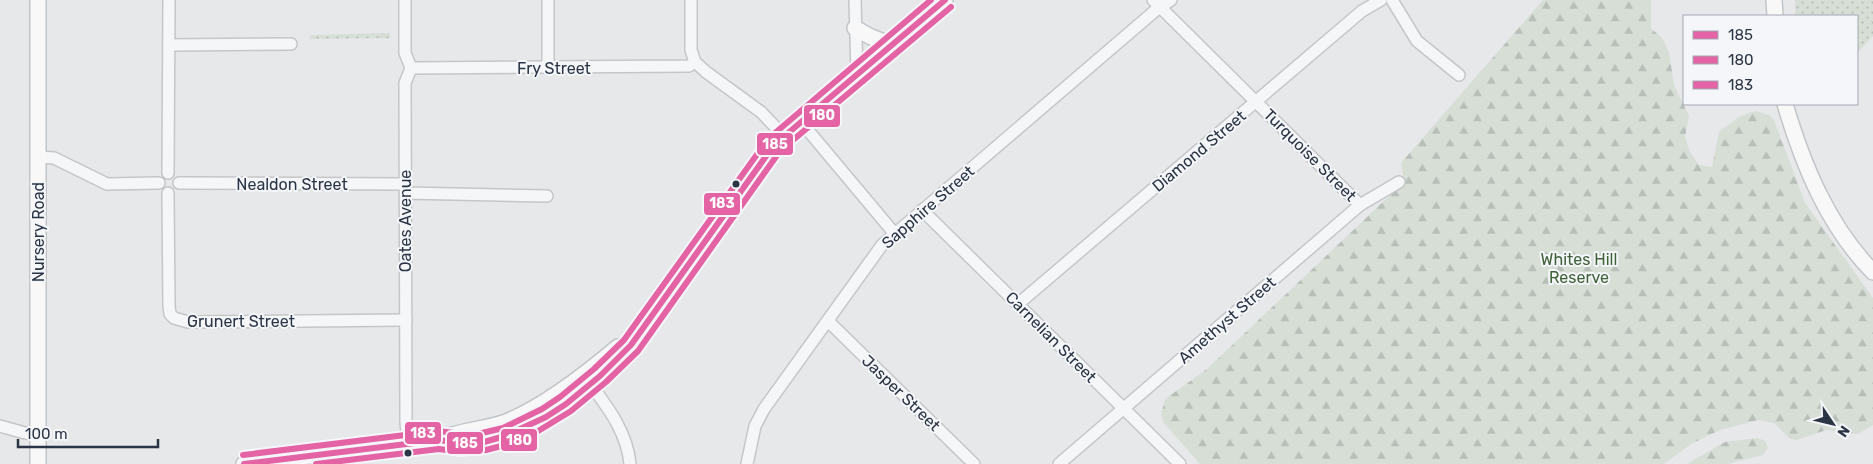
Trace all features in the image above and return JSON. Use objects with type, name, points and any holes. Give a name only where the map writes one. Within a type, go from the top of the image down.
[{"type":"main road","name":"Nursery Road","points":[[38,0],[38,464]]},
{"type":"main road","points":[[244,464],[439,440],[455,444],[472,443],[516,432],[547,416],[587,379],[626,353],[764,157],[784,136],[945,0]]},
{"type":"main road","points":[[1774,0],[1775,15]]},
{"type":"main road","points":[[855,28],[892,45]]},
{"type":"main road","points":[[1785,105],[1802,157],[1826,209],[1864,263],[1873,272]]},
{"type":"street","points":[[168,173],[169,0]]},
{"type":"street","points":[[405,0],[405,53],[412,68]]},
{"type":"street","points":[[548,0],[548,68]]},
{"type":"street","points":[[691,0],[691,50],[695,62],[761,112],[784,136]]},
{"type":"street","points":[[855,0],[856,75]]},
{"type":"street","name":"Sapphire Street","points":[[747,464],[755,426],[764,410],[882,245],[1157,4],[1171,0]]},
{"type":"street","name":"Diamond Street","points":[[1018,304],[1362,11],[1381,0]]},
{"type":"street","points":[[1392,0],[1417,41],[1459,76]]},
{"type":"street","name":"Turquoise Street","points":[[1157,4],[1360,205]]},
{"type":"street","points":[[170,46],[291,44]]},
{"type":"street","name":"Fry Street","points":[[412,68],[689,66],[695,62]]},
{"type":"street","name":"Oates Avenue","points":[[408,444],[406,422],[405,83],[412,68]]},
{"type":"street","points":[[801,122],[894,233]]},
{"type":"street","points":[[38,157],[54,158],[107,184],[159,183]]},
{"type":"street","points":[[168,173],[176,176],[179,183],[176,190],[168,193],[162,190],[159,183],[162,176],[168,173]]},
{"type":"street","name":"Amethyst Street","points":[[1059,464],[1360,205],[1400,182]]},
{"type":"street","name":"Nealdon Street","points":[[179,183],[405,188],[547,196]]},
{"type":"street","name":"Grunert Street","points":[[168,193],[169,306],[170,314],[174,318],[188,322],[406,320]]},
{"type":"street","name":"Carnelian Street","points":[[922,210],[1180,464]]},
{"type":"street","name":"Jasper Street","points":[[828,321],[974,464]]},
{"type":"street","points":[[587,379],[623,434],[630,464]]},
{"type":"street","points":[[0,426],[25,433],[37,434]]},
{"type":"green space","name":"Whites Hill Reserve","points":[[1543,0],[1651,0],[1651,28],[1662,38],[1669,52],[1674,85],[1689,116],[1685,137],[1690,152],[1699,165],[1712,167],[1719,132],[1739,117],[1755,111],[1769,115],[1774,120],[1805,203],[1873,298],[1873,425],[1858,434],[1826,430],[1797,440],[1790,439],[1774,423],[1758,420],[1720,430],[1691,444],[1664,464],[1200,464],[1164,423],[1161,415],[1165,399],[1207,369],[1404,182],[1401,163]]},
{"type":"green space","points":[[1795,0],[1873,0],[1873,36],[1858,52],[1858,15],[1795,15]]},
{"type":"green space","points":[[390,33],[390,38],[309,39],[311,35]]},
{"type":"green space","points":[[1758,438],[1765,441],[1768,448],[1763,455],[1727,464],[1687,464],[1725,442]]},
{"type":"transit line","name":"183","points":[[243,455],[438,431],[462,434],[482,433],[503,428],[542,409],[594,369],[624,340],[768,139],[931,0]]},
{"type":"transit line","name":"185","points":[[244,464],[439,440],[461,443],[484,442],[505,436],[546,417],[566,404],[600,376],[631,345],[774,145],[945,0]]},
{"type":"transit line","name":"180","points":[[316,464],[439,449],[461,452],[486,450],[530,436],[571,411],[606,382],[638,351],[780,151],[951,7]]}]
